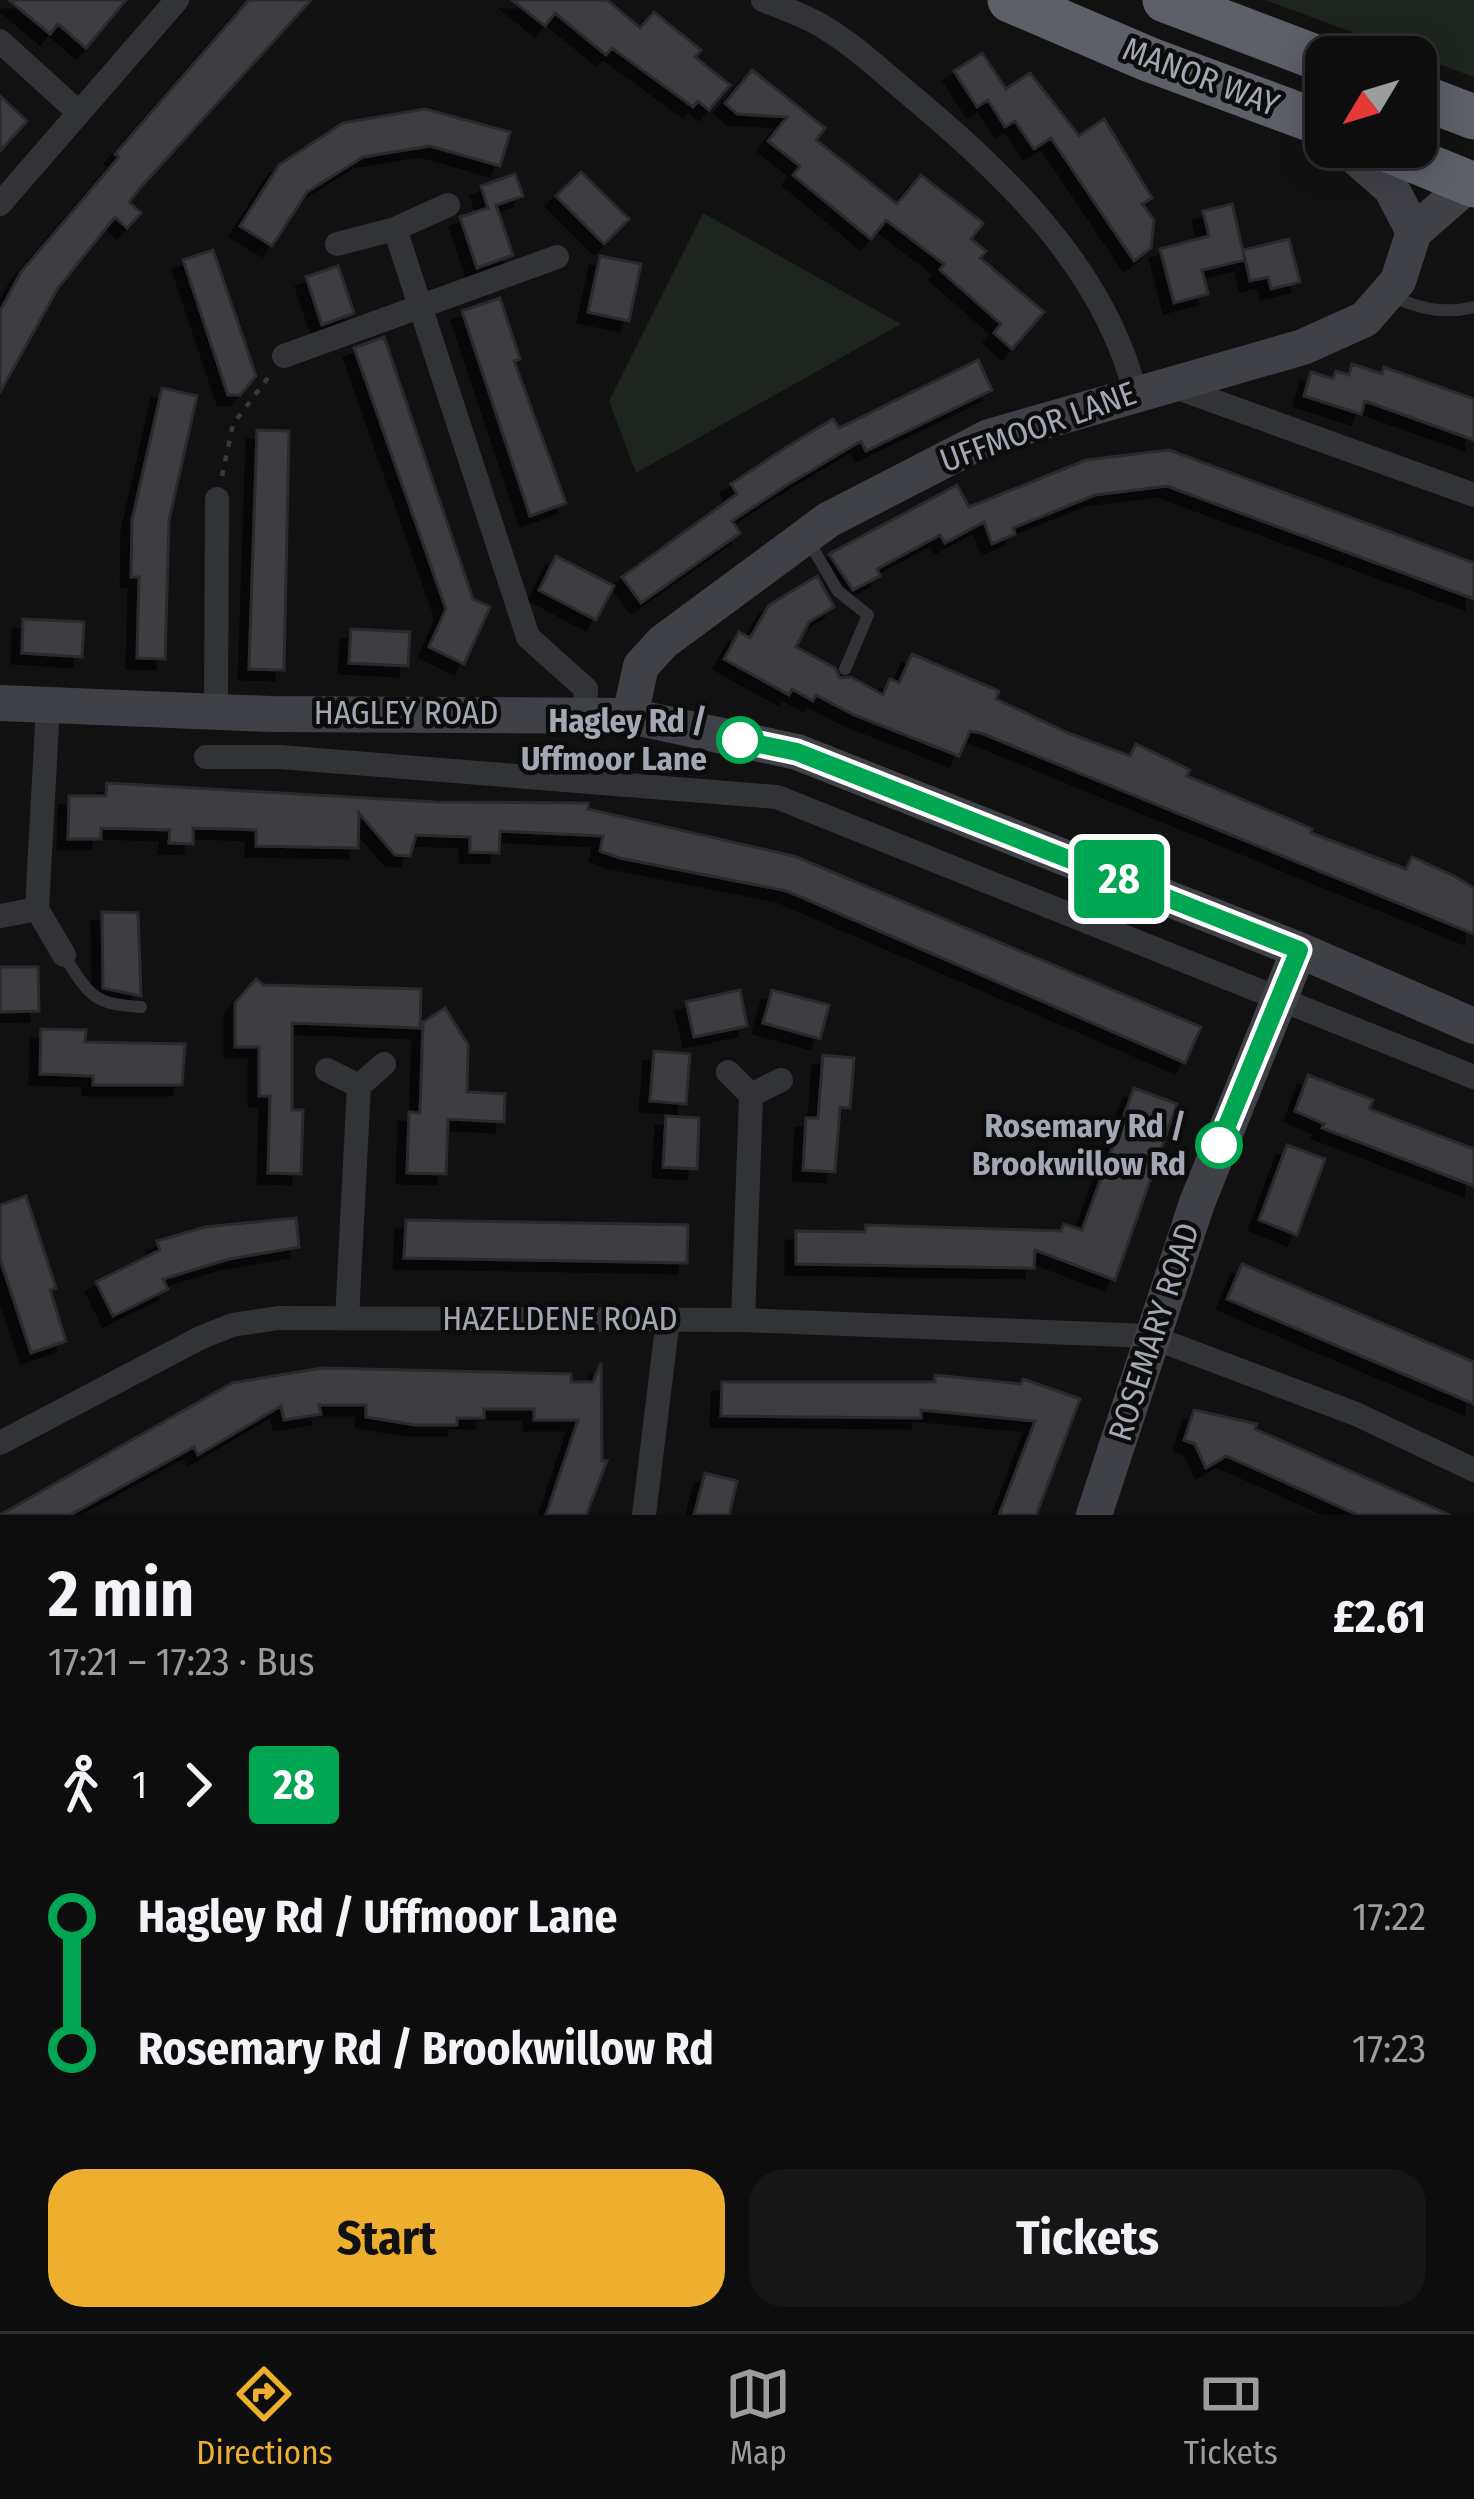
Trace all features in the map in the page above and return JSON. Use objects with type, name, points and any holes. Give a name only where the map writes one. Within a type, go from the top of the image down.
[{"type":"highway","name":"MANOR WAY","points":[[1010,0],[1305,121]]},
{"type":"highway","name":"MANOR WAY","points":[[1165,0],[1305,53]]},
{"type":"highway","points":[[1437,103],[1474,117]]},
{"type":"highway","points":[[1433,168],[1472,184]]},
{"type":"street","points":[[0,203],[177,0]]},
{"type":"street","points":[[763,0],[821,25],[952,130],[1052,231],[1150,387],[1474,495]]},
{"type":"street","points":[[0,41],[78,112]]},
{"type":"street","points":[[1368,168],[1390,188],[1414,232]]},
{"type":"street","name":"UFFMOOR LANE","points":[[630,716],[641,666],[663,642],[806,536],[892,483],[989,437],[1150,387],[1304,347],[1365,319],[1388,294],[1414,232],[1472,184]]},
{"type":"street","points":[[338,244],[395,229],[448,205]]},
{"type":"street","points":[[395,229],[528,637],[586,689],[585,712]]},
{"type":"street","points":[[284,356],[557,256]]},
{"type":"street","points":[[216,710],[217,499]]},
{"type":"street","name":"HAGLEY ROAD","points":[[0,703],[271,714],[585,712],[630,716],[797,752],[1299,950],[1474,1026]]},
{"type":"street","points":[[48,705],[37,909],[64,955]]},
{"type":"street","points":[[271,714],[280,757]]},
{"type":"street","name":"HAGLEY ROAD","points":[[206,757],[280,757],[777,797],[1474,1077]]},
{"type":"street","points":[[1,916],[37,909]]},
{"type":"street","name":"ROSEMARY ROAD","points":[[1094,1515],[1149,1336],[1276,998],[1299,950]]},
{"type":"street","points":[[347,1318],[359,1086],[384,1064]]},
{"type":"street","points":[[327,1070],[359,1086]]},
{"type":"street","points":[[728,1072],[751,1095],[743,1320]]},
{"type":"street","points":[[751,1095],[781,1081]]},
{"type":"street","name":"HAZELDENE ROAD","points":[[2,1433],[232,1325],[347,1318],[743,1320],[1149,1336],[1356,1414],[1474,1470]]},
{"type":"street","points":[[644,1515],[668,1319]]},
{"type":"lane","points":[[1388,294],[1420,308],[1454,312],[1474,307]]},
{"type":"lane","points":[[806,536],[838,591],[868,615],[845,669]]},
{"type":"lane","points":[[64,955],[86,991],[104,1005],[142,1007]]},
{"type":"path","points":[[217,499],[233,424],[284,356]]},
{"type":"shaded area","points":[[1265,0],[1474,0],[1474,77],[1437,63],[1437,36],[1363,36]]},
{"type":"shaded area","points":[[703,213],[901,324],[636,473],[609,401]]},
{"type":"building","points":[[9,0],[126,0],[86,48],[58,24],[50,34]]},
{"type":"building","points":[[249,0],[311,0],[140,188],[129,202],[141,213],[127,228],[115,217],[58,288],[0,392],[0,311],[21,272],[119,157],[115,154]]},
{"type":"building","points":[[512,0],[607,0],[640,28],[654,12],[701,50],[695,57],[730,85],[709,110],[698,101],[693,107],[612,48],[606,55],[555,13],[545,26]]},
{"type":"building","points":[[982,53],[1006,89],[1030,73],[1079,136],[1104,119],[1152,198],[1142,204],[1154,220],[1151,248],[1134,261],[1051,138],[1034,149],[1015,121],[1005,127],[988,100],[977,107],[954,71]]},
{"type":"building","points":[[752,70],[825,128],[816,140],[897,204],[921,175],[983,223],[971,239],[986,251],[980,258],[1044,312],[1012,349],[994,333],[1001,324],[940,270],[944,264],[886,220],[871,239],[793,175],[800,166],[768,141],[787,117],[737,114],[725,103]]},
{"type":"building","points":[[0,96],[27,121],[0,151]]},
{"type":"building","points":[[425,109],[510,132],[500,166],[430,146],[363,157],[307,192],[272,246],[240,226],[279,165],[343,123]]},
{"type":"building","points":[[581,172],[629,219],[604,244],[556,196]]},
{"type":"building","points":[[515,174],[523,196],[496,205],[513,255],[477,268],[460,217],[488,208],[481,186]]},
{"type":"building","points":[[1232,204],[1245,260],[1202,270],[1208,294],[1174,303],[1160,249],[1209,236],[1203,211]]},
{"type":"building","points":[[1289,239],[1300,282],[1271,289],[1268,277],[1250,281],[1243,250]]},
{"type":"building","points":[[213,250],[256,376],[240,395],[228,395],[183,260]]},
{"type":"building","points":[[600,256],[641,264],[629,321],[588,312]]},
{"type":"building","points":[[338,266],[354,313],[322,325],[306,277]]},
{"type":"building","points":[[500,298],[520,359],[514,361],[566,503],[530,516],[462,311]]},
{"type":"building","points":[[384,337],[473,599],[490,607],[464,664],[429,647],[446,609],[354,348]]},
{"type":"building","points":[[978,360],[992,390],[866,451],[861,441],[787,485],[732,521],[740,533],[641,603],[622,577],[737,494],[731,484],[785,448],[833,419],[839,428]]},
{"type":"building","points":[[1352,364],[1382,374],[1384,367],[1474,399],[1474,440],[1365,401],[1361,414],[1304,396],[1311,372],[1333,379],[1336,371],[1349,375]]},
{"type":"building","points":[[162,388],[197,396],[169,520],[165,659],[137,658],[139,577],[131,577],[132,520]]},
{"type":"building","points":[[257,430],[289,431],[284,670],[249,669]]},
{"type":"building","points":[[1169,450],[1474,563],[1474,599],[1167,486],[1095,495],[1013,528],[1015,534],[992,544],[984,522],[945,543],[940,535],[877,569],[880,576],[853,590],[829,554],[957,485],[969,507],[1086,460]]},
{"type":"building","points":[[556,556],[614,586],[596,620],[539,590]]},
{"type":"building","points":[[817,576],[834,607],[809,622],[796,647],[835,668],[840,678],[851,677],[883,695],[890,679],[899,683],[912,654],[999,691],[996,699],[1068,733],[1130,756],[1136,744],[1190,770],[1187,776],[1312,829],[1311,833],[1406,869],[1412,857],[1454,876],[1474,888],[1474,934],[981,733],[970,731],[959,756],[816,695],[813,701],[792,689],[789,695],[724,659],[739,632],[750,638],[769,605]]},
{"type":"building","points":[[23,619],[84,622],[82,657],[22,653]]},
{"type":"building","points":[[351,629],[410,632],[408,666],[349,663]]},
{"type":"building","points":[[107,783],[435,802],[588,803],[588,809],[794,856],[1201,1027],[1185,1063],[787,891],[620,858],[600,851],[603,836],[500,831],[499,853],[470,852],[470,837],[416,835],[410,856],[395,855],[359,813],[358,848],[256,846],[256,830],[232,829],[193,828],[193,844],[169,843],[170,830],[101,828],[101,839],[68,839],[69,796],[106,796]]},
{"type":"building","points":[[102,912],[138,913],[141,996],[103,988]]},
{"type":"building","points":[[0,967],[38,967],[39,1011],[0,1012]]},
{"type":"building","points":[[256,979],[263,985],[421,989],[420,1028],[292,1023],[292,1110],[303,1110],[301,1174],[268,1173],[270,1096],[259,1096],[259,1047],[235,1047],[235,1003]]},
{"type":"building","points":[[740,990],[747,1026],[694,1037],[686,1002]]},
{"type":"building","points":[[772,990],[829,1005],[820,1039],[763,1023]]},
{"type":"building","points":[[445,1008],[468,1045],[467,1092],[505,1094],[504,1122],[448,1119],[446,1174],[407,1173],[409,1112],[420,1113],[423,1022]]},
{"type":"building","points":[[41,1029],[86,1030],[85,1042],[185,1044],[182,1085],[93,1085],[93,1076],[40,1074]]},
{"type":"building","points":[[654,1051],[690,1054],[686,1104],[650,1101]]},
{"type":"building","points":[[823,1055],[854,1058],[850,1108],[840,1107],[835,1172],[803,1170],[806,1118],[818,1118]]},
{"type":"building","points":[[1308,1075],[1373,1100],[1369,1109],[1474,1149],[1474,1186],[1322,1128],[1324,1124],[1295,1111]]},
{"type":"building","points":[[1134,1088],[1177,1104],[1115,1280],[1035,1250],[1034,1268],[796,1264],[796,1231],[865,1232],[866,1225],[1061,1231],[1064,1224],[1082,1230]]},
{"type":"building","points":[[666,1116],[699,1118],[697,1169],[663,1167]]},
{"type":"building","points":[[1287,1145],[1325,1159],[1297,1235],[1259,1220]]},
{"type":"building","points":[[26,1196],[56,1288],[50,1290],[66,1341],[31,1353],[0,1259],[0,1205]]},
{"type":"building","points":[[296,1218],[299,1247],[229,1259],[163,1279],[168,1289],[113,1316],[96,1282],[160,1250],[157,1241],[205,1227]]},
{"type":"building","points":[[406,1220],[688,1225],[687,1263],[404,1258]]},
{"type":"building","points":[[1242,1264],[1474,1362],[1474,1404],[1227,1299]]},
{"type":"building","points":[[601,1363],[602,1461],[607,1461],[586,1515],[546,1515],[578,1420],[534,1420],[534,1409],[484,1409],[484,1418],[457,1418],[457,1425],[415,1425],[366,1417],[366,1405],[319,1405],[321,1414],[284,1420],[281,1406],[198,1455],[194,1447],[70,1515],[0,1515],[232,1383],[322,1368],[571,1374],[571,1382],[593,1382]]},
{"type":"building","points":[[935,1375],[1021,1384],[1023,1379],[1080,1399],[1036,1515],[999,1515],[1035,1421],[921,1410],[921,1418],[721,1416],[722,1382],[935,1382]]},
{"type":"building","points":[[1194,1410],[1257,1424],[1255,1429],[1450,1515],[1358,1515],[1226,1456],[1206,1468],[1195,1444],[1184,1440]]},
{"type":"building","points":[[705,1473],[737,1481],[729,1515],[694,1515]]},
{"type":"bus line","name":"28","points":[[740,740],[797,752],[1299,950],[1219,1145]]},
{"type":"place","name":"Hagley Rd / Uffmoor Lane","points":[[740,740]]},
{"type":"place","name":"Rosemary Rd / Brookwillow Rd","points":[[1219,1145]]}]
